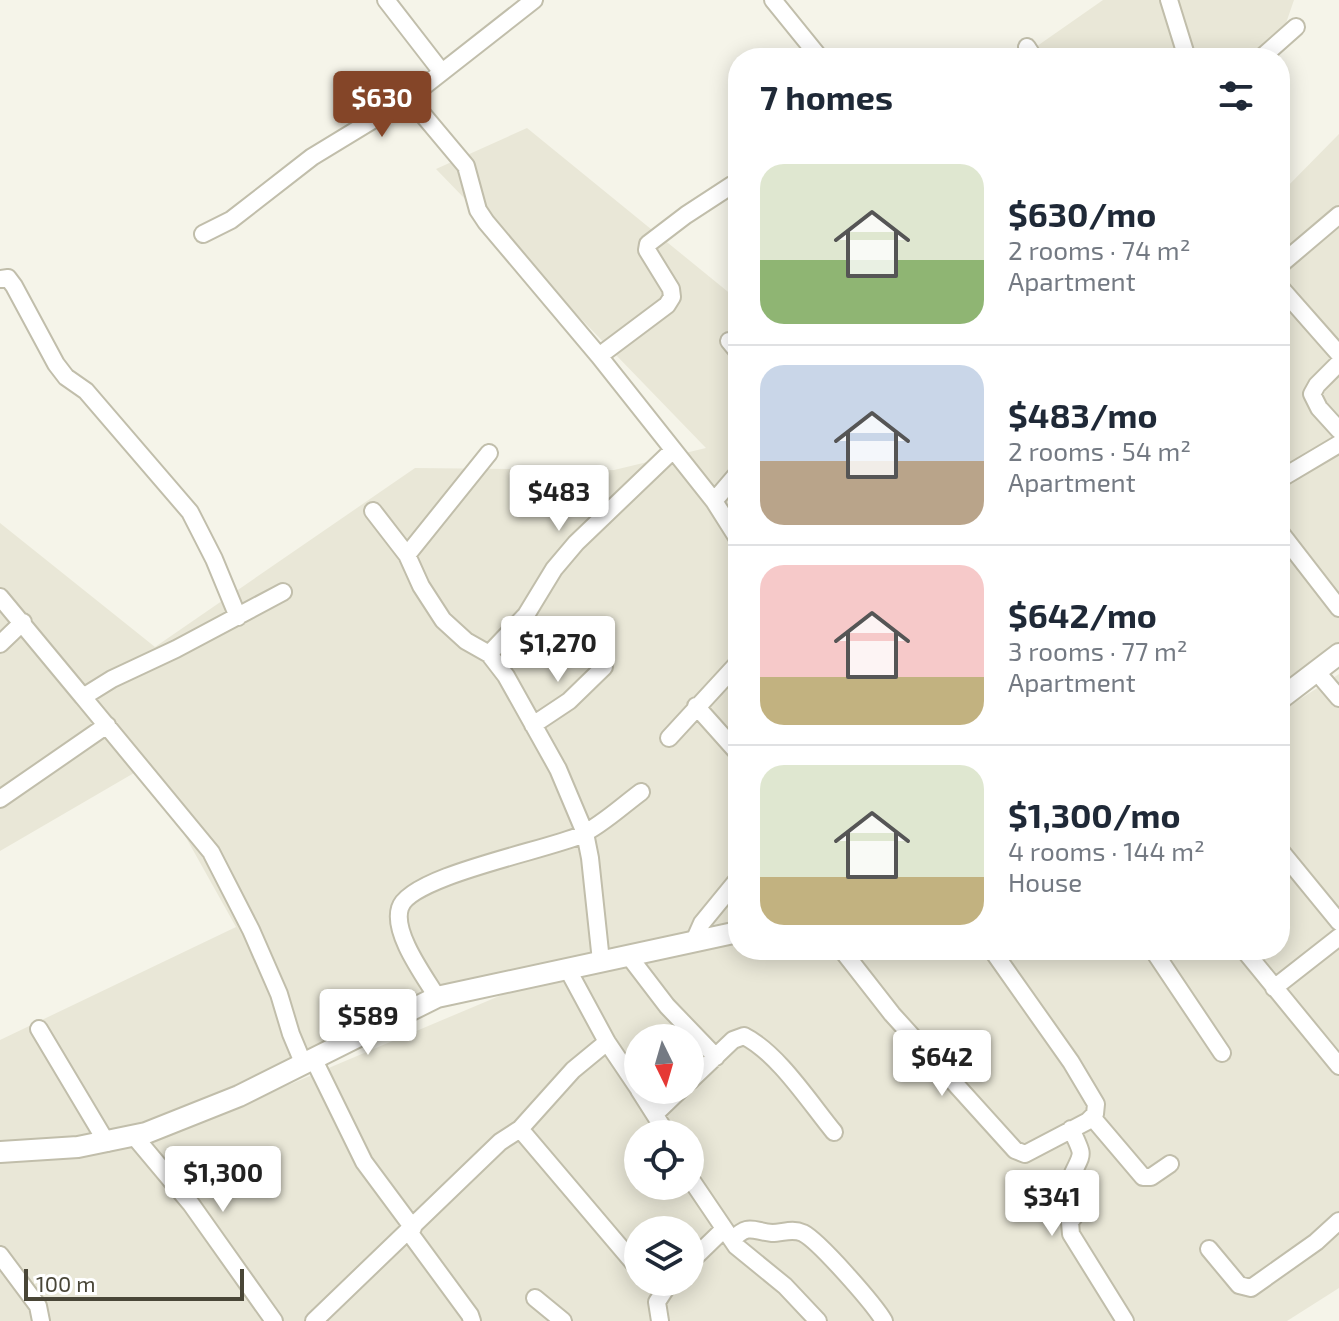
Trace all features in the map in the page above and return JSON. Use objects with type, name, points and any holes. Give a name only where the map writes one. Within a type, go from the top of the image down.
[{"type":"street","points":[[386,0],[441,71]]},
{"type":"street","points":[[203,234],[231,220],[312,157],[409,98],[534,0]]},
{"type":"street","points":[[773,0],[812,48]]},
{"type":"street","points":[[1169,0],[1184,48]]},
{"type":"street","points":[[1272,48],[1296,27]]},
{"type":"street","points":[[409,98],[466,166],[478,210],[486,222],[599,356],[714,501],[728,523]]},
{"type":"street","points":[[599,356],[671,301],[672,293],[647,250],[648,244],[728,188]]},
{"type":"street","points":[[1290,257],[1339,215]]},
{"type":"street","points":[[0,279],[8,278],[14,286],[56,364],[103,410],[190,512],[238,617]]},
{"type":"street","points":[[1290,298],[1339,354]]},
{"type":"street","points":[[1339,363],[1312,394],[1319,408],[1339,430]]},
{"type":"street","points":[[1290,473],[1339,444]]},
{"type":"street","points":[[489,654],[531,609],[548,577],[576,543],[672,451]]},
{"type":"street","points":[[407,555],[489,453]]},
{"type":"street","points":[[714,501],[728,485]]},
{"type":"street","points":[[373,511],[407,555],[421,586],[443,620],[466,641],[489,654],[506,676],[558,769],[585,833],[601,961]]},
{"type":"street","points":[[1290,545],[1339,608]]},
{"type":"street","points":[[83,697],[112,679],[283,592]]},
{"type":"street","points":[[0,597],[211,852],[263,956],[309,1062],[364,1162],[472,1321]]},
{"type":"street","points":[[0,644],[23,622]]},
{"type":"street","points":[[1290,687],[1339,654]]},
{"type":"street","points":[[533,725],[569,701],[604,667]]},
{"type":"street","points":[[1316,671],[1339,698]]},
{"type":"street","points":[[669,738],[728,673]]},
{"type":"street","points":[[696,706],[728,742]]},
{"type":"street","points":[[0,799],[107,725]]},
{"type":"street","points":[[437,997],[403,937],[398,917],[402,902],[448,876],[559,844],[585,833],[641,792]]},
{"type":"street","points":[[1290,862],[1339,922]]},
{"type":"street","points":[[694,941],[702,923],[728,891]]},
{"type":"street","points":[[0,1152],[107,1143],[205,1112],[437,997],[728,934]]},
{"type":"street","points":[[1274,988],[1339,937]]},
{"type":"street","points":[[628,955],[667,1006],[716,1057]]},
{"type":"street","points":[[850,960],[892,1014],[1020,1153],[1030,1152],[1092,1117],[1096,1104],[999,960]]},
{"type":"street","points":[[1160,960],[1222,1053]]},
{"type":"street","points":[[1252,960],[1339,1066]]},
{"type":"street","points":[[567,968],[624,1067]]},
{"type":"street","points":[[39,1029],[107,1143]]},
{"type":"street","points":[[704,1068],[737,1036],[744,1036],[755,1042],[834,1132]]},
{"type":"street","points":[[314,1321],[500,1142],[520,1129],[573,1070],[607,1042]]},
{"type":"street","points":[[649,1104],[659,1120]]},
{"type":"street","points":[[655,1114],[665,1104]]},
{"type":"street","points":[[1092,1117],[1143,1177],[1151,1177],[1170,1164]]},
{"type":"street","points":[[520,1129],[624,1252]]},
{"type":"street","points":[[1071,1129],[1083,1158],[1070,1180],[1081,1202],[1079,1211],[1070,1222],[1070,1229],[1125,1321]]},
{"type":"street","points":[[134,1136],[191,1204],[274,1321]]},
{"type":"street","points":[[704,1199],[747,1257],[785,1286],[818,1321]]},
{"type":"street","points":[[1209,1249],[1239,1285],[1251,1288],[1316,1242],[1339,1221]]},
{"type":"street","points":[[704,1252],[728,1234],[753,1228],[775,1233],[802,1232],[866,1295],[884,1321]]},
{"type":"street","points":[[0,1255],[38,1306],[41,1321]]},
{"type":"street","points":[[654,1296],[660,1321]]},
{"type":"street","points":[[535,1298],[563,1321]]},
{"type":"shaded area","points":[[1103,0],[1294,0],[1277,48],[1034,48]]},
{"type":"shaded area","points":[[527,128],[728,292],[728,940],[634,963],[728,946],[728,960],[1290,960],[1290,706],[1339,674],[1339,1288],[1287,1321],[0,1321],[0,1162],[32,1162],[52,1157],[0,1158],[0,1040],[236,927],[146,766],[0,851],[0,523],[155,647],[415,468],[614,470],[706,448],[436,169]],"holes":[[[511,991],[208,1119],[124,1140],[432,1008]]]},
{"type":"shaded area","points":[[1339,134],[1339,653],[1290,686],[1290,184]]}]
